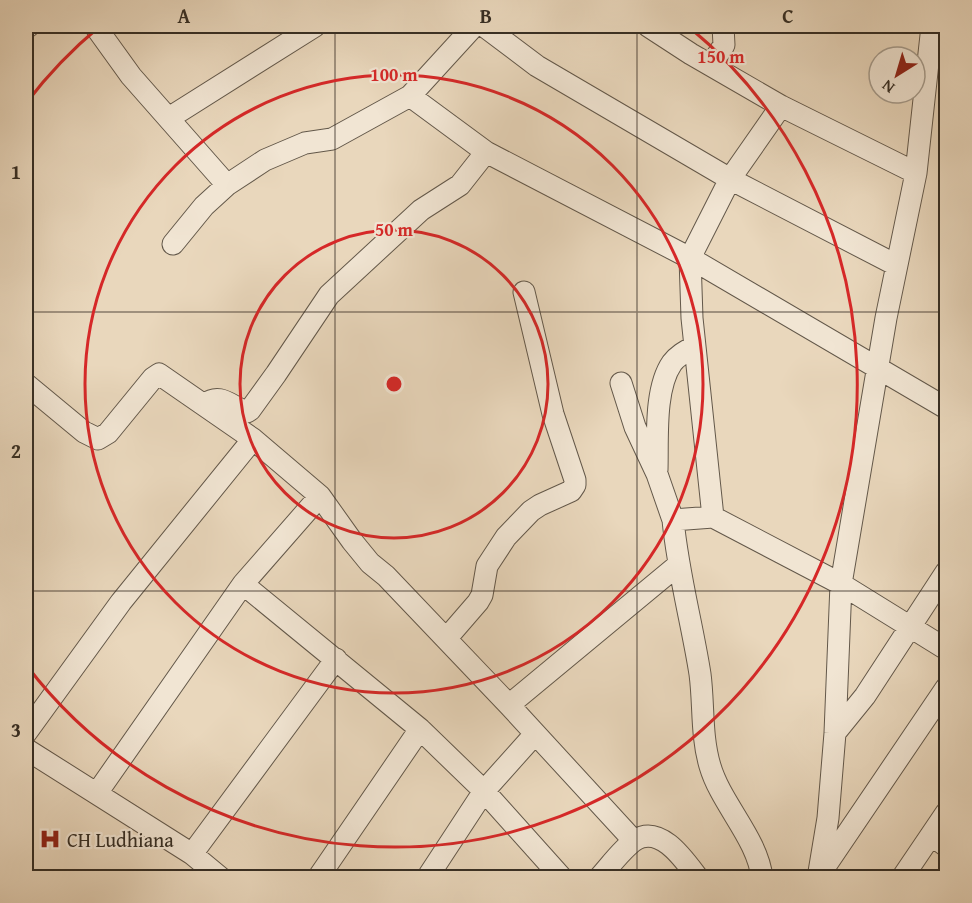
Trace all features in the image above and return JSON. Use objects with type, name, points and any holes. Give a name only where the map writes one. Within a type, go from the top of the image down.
[{"type":"street","points":[[95,26],[131,76],[227,184]]},
{"type":"street","points":[[169,118],[315,26]]},
{"type":"street","points":[[173,244],[204,206],[227,184],[265,160],[305,143],[332,139],[410,96],[474,26]]},
{"type":"street","points":[[484,26],[537,66],[730,179],[896,265]]},
{"type":"street","points":[[648,26],[781,106],[916,173]]},
{"type":"street","points":[[667,26],[679,45]]},
{"type":"street","points":[[711,65],[724,45],[723,26]]},
{"type":"street","points":[[818,877],[828,818],[836,733],[841,584],[896,265],[916,173],[932,26]]},
{"type":"street","points":[[410,96],[486,152],[690,258],[946,408]]},
{"type":"street","points":[[713,518],[695,346],[690,258],[730,179],[781,106]]},
{"type":"street","points":[[205,404],[211,400],[224,400],[242,411],[250,410],[329,295],[421,210],[460,185],[486,152]]},
{"type":"street","points":[[446,639],[478,602],[482,595],[485,573],[491,558],[516,524],[540,505],[572,491],[575,485],[553,414],[524,292]]},
{"type":"street","points":[[657,474],[659,405],[666,373],[679,355],[695,346]]},
{"type":"street","points":[[26,384],[84,432],[98,439],[108,433],[157,374],[205,404],[252,439],[320,496],[370,563],[509,705],[634,841]]},
{"type":"street","points":[[621,383],[635,428],[657,474],[673,520],[678,565],[700,675],[704,732],[710,766],[726,804],[752,846],[761,867],[762,878]]},
{"type":"street","points":[[26,734],[121,602],[252,439]]},
{"type":"street","points":[[97,793],[243,584],[320,496]]},
{"type":"street","points":[[673,520],[713,518],[841,584],[946,649]]},
{"type":"street","points":[[509,705],[678,565]]},
{"type":"street","points":[[836,733],[865,696],[946,572]]},
{"type":"street","points":[[243,584],[420,729],[484,791],[562,878]]},
{"type":"street","points":[[192,854],[336,659]]},
{"type":"street","points":[[818,877],[946,688]]},
{"type":"street","points":[[318,878],[420,729]]},
{"type":"street","points":[[427,878],[484,791],[535,734]]},
{"type":"street","points":[[26,749],[192,854],[221,878]]},
{"type":"street","points":[[902,878],[939,841],[946,813]]},
{"type":"street","points":[[599,878],[634,841],[642,837],[667,842],[679,853],[698,878]]},
{"type":"place","name":"CH Ludhiana","points":[[50,839]]}]
